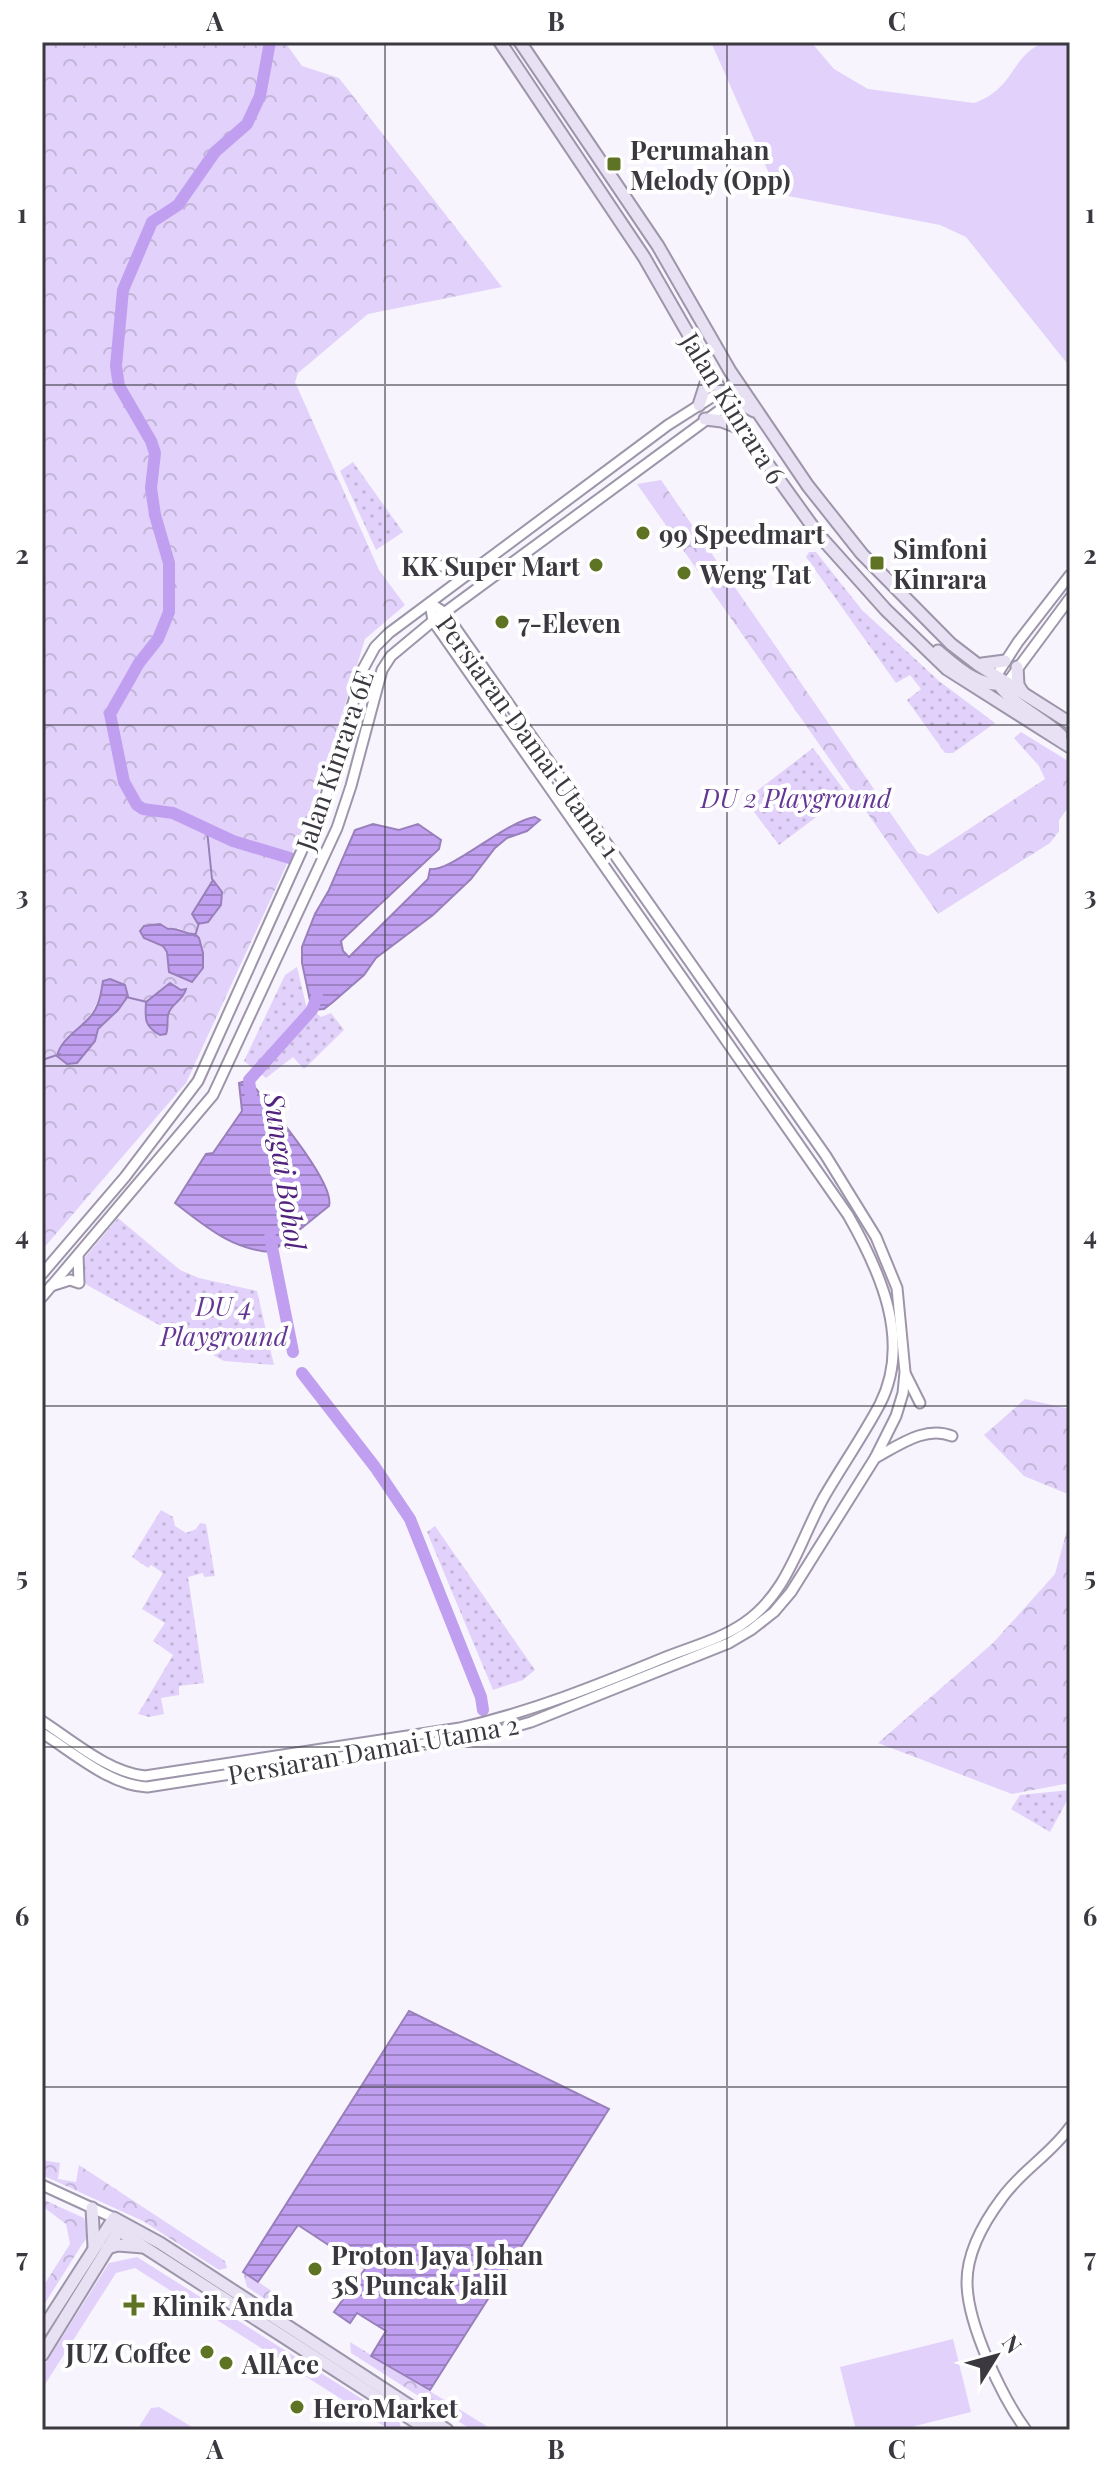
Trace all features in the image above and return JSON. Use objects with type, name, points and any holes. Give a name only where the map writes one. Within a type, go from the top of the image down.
[{"type":"main road","name":"Jalan Kinrara 6","points":[[500,42],[644,257],[744,431],[818,534],[947,669],[1070,745]]},
{"type":"main road","name":"Jalan Kinrara 6","points":[[520,42],[658,246],[730,371],[808,486],[862,554],[926,622],[977,664],[1070,723]]},
{"type":"main road","points":[[730,371],[725,397],[761,417]]},
{"type":"main road","points":[[699,405],[709,374]]},
{"type":"main road","points":[[705,419],[736,424],[744,431]]},
{"type":"main road","points":[[906,629],[981,682],[1001,681],[1008,696],[1038,715],[1070,745]]},
{"type":"main road","points":[[977,664],[1005,661]]},
{"type":"main road","points":[[1017,667],[1018,685],[1023,694]]},
{"type":"main road","points":[[93,2209],[101,2248]]},
{"type":"main road","points":[[116,2224],[144,2247],[426,2429]]},
{"type":"main road","points":[[42,2355],[116,2224]]},
{"type":"main road","points":[[116,2224],[173,2251],[447,2430]]},
{"type":"main road","points":[[42,2330],[101,2248],[118,2245],[144,2247]]},
{"type":"street","name":"Jalan Kinrara 6E","points":[[42,1274],[125,1177],[198,1081],[325,799],[363,669],[375,647],[668,425],[699,405],[725,397]]},
{"type":"street","name":"Jalan Kinrara 6E","points":[[42,1297],[213,1095],[337,828],[382,670],[391,656],[433,621],[705,419],[725,397]]},
{"type":"street","points":[[434,565],[475,570]]},
{"type":"street","points":[[1001,681],[1005,661],[1070,575]]},
{"type":"street","points":[[1001,681],[1017,667],[1070,598]]},
{"type":"street","points":[[457,631],[461,601]]},
{"type":"street","name":"Persiaran Damai Utama 1","points":[[430,603],[445,613],[723,1012]]},
{"type":"street","name":"Persiaran Damai Utama 1","points":[[430,603],[433,621],[712,1023]]},
{"type":"street","points":[[418,633],[444,636]]},
{"type":"street","name":"Persiaran Damai Utama 2","points":[[42,1733],[114,1778],[130,1786],[147,1787],[489,1734],[531,1722],[729,1643],[762,1621],[791,1592],[875,1458],[900,1405],[905,1372],[897,1288],[884,1252],[826,1156],[723,1012]]},
{"type":"street","name":"Persiaran Damai Utama 2","points":[[42,1721],[114,1767],[145,1776],[460,1728],[551,1702],[705,1642],[744,1623],[762,1606],[792,1567],[824,1498],[881,1403],[891,1370],[892,1335],[881,1278],[848,1215],[712,1023]]},
{"type":"street","points":[[51,1286],[70,1280],[79,1283],[76,1264],[79,1252]]},
{"type":"street","points":[[905,1372],[920,1403]]},
{"type":"street","points":[[875,1458],[925,1433],[934,1431],[952,1436]]},
{"type":"street","points":[[1026,2430],[1005,2395],[982,2341],[967,2284],[969,2260],[1002,2197],[1054,2148],[1070,2127]]},
{"type":"street","points":[[42,2185],[93,2209],[116,2224]]},
{"type":"green space","points":[[42,42],[285,42],[302,66],[339,78],[502,287],[368,314],[298,373],[295,382],[379,570],[405,605],[365,639],[315,803],[186,1083],[42,1250]],"holes":[[[178,928],[195,934],[203,953],[203,968],[167,964],[167,952],[160,943]],[[103,981],[124,1003],[98,1029],[60,1047],[93,1010]]]},
{"type":"green space","points":[[711,42],[811,42],[834,69],[868,89],[974,103],[997,90],[1023,58],[1039,45],[1070,42],[1070,367],[966,237],[940,225],[778,194]]},
{"type":"green space","points":[[353,462],[403,532],[376,550],[340,471]]},
{"type":"green space","points":[[661,480],[918,853],[928,856],[1045,779],[1039,766],[1014,738],[1021,732],[1068,761],[1070,805],[1059,820],[1059,831],[1050,843],[938,914],[637,484]]},
{"type":"green space","points":[[809,552],[816,552],[862,610],[939,681],[995,723],[953,753],[945,753],[907,700],[921,689],[910,675],[896,683],[806,557]]},
{"type":"green space","name":"DU 2 Playground","points":[[813,748],[847,794],[779,845],[745,800]]},
{"type":"green space","points":[[297,967],[306,1005],[321,1017],[331,1013],[344,1030],[304,1069],[293,1057],[266,1078],[244,1061],[285,975]]},
{"type":"green space","name":"DU 4 Playground","points":[[118,1218],[180,1270],[199,1278],[257,1291],[274,1365],[224,1361],[87,1285],[80,1273],[82,1261]]},
{"type":"green space","points":[[1025,1399],[1070,1409],[1070,1495],[1024,1476],[984,1435]]},
{"type":"green space","points":[[161,1510],[173,1517],[175,1526],[186,1533],[196,1529],[200,1523],[206,1524],[215,1576],[204,1577],[203,1573],[188,1577],[204,1683],[179,1686],[179,1695],[161,1698],[164,1714],[149,1717],[138,1714],[173,1655],[153,1641],[165,1623],[142,1609],[163,1573],[151,1565],[148,1568],[132,1557]]},
{"type":"green space","points":[[1070,1519],[1070,1783],[1012,1794],[878,1743],[993,1643],[1055,1574]]},
{"type":"green space","points":[[435,1526],[535,1670],[523,1680],[493,1690],[427,1532]]},
{"type":"green space","points":[[1070,1790],[1050,1832],[1011,1809],[1020,1795]]},
{"type":"green space","points":[[42,2160],[60,2163],[58,2179],[76,2182],[79,2165],[225,2261],[227,2268],[219,2270],[143,2221],[42,2175]]},
{"type":"green space","points":[[42,2199],[84,2218],[88,2235],[42,2308],[42,2288],[70,2244],[66,2224],[42,2206]]},
{"type":"green space","points":[[137,2257],[400,2423],[401,2430],[390,2430],[135,2268],[116,2273],[42,2389],[42,2369],[109,2263]]},
{"type":"green space","points":[[243,2272],[278,2295],[265,2299],[247,2287]]},
{"type":"green space","points":[[953,2339],[971,2412],[899,2430],[856,2430],[840,2367]]},
{"type":"green space","points":[[350,2342],[493,2430],[472,2430],[351,2353]]},
{"type":"green space","points":[[159,2407],[192,2427],[191,2430],[137,2430],[151,2408]]},
{"type":"water","points":[[535,817],[540,820],[527,831],[507,838],[495,848],[471,879],[433,915],[376,958],[364,975],[333,1002],[324,1009],[312,1010],[302,963],[302,947],[355,830],[373,824],[399,830],[418,824],[441,840],[439,849],[341,941],[343,951],[349,957],[428,879],[430,869],[451,863],[508,828]]},
{"type":"water","points":[[213,880],[222,892],[221,905],[208,922],[198,924],[192,914]]},
{"type":"water","points":[[160,924],[168,929],[195,934],[199,938],[203,968],[192,982],[169,972],[167,952],[163,946],[144,938],[140,931],[144,926]]},
{"type":"water","points":[[110,979],[125,985],[128,996],[98,1029],[95,1041],[77,1063],[67,1064],[57,1056],[59,1050],[93,1013],[103,981]]},
{"type":"water","points":[[170,983],[181,990],[186,989],[169,1012],[166,1034],[160,1035],[147,1022],[146,1002]]},
{"type":"water","points":[[249,1080],[298,1143],[328,1195],[329,1206],[272,1252],[232,1242],[175,1203],[206,1154],[213,1153],[242,1111],[239,1083]]},
{"type":"water","points":[[409,2011],[609,2109],[430,2390],[371,2356],[386,2331],[357,2313],[350,2323],[334,2312],[365,2269],[298,2225],[258,2282],[243,2272]]},
{"type":"waterway","name":"Sungai Bohol","points":[[270,42],[260,96],[247,124],[215,152],[178,205],[152,222],[123,290],[116,366],[119,386],[155,453],[151,488],[155,515],[169,563],[169,612],[158,639],[139,663],[110,714],[124,782],[137,805],[143,809],[173,813],[233,841],[293,859]]},
{"type":"waterway","points":[[207,830],[212,879]]},
{"type":"waterway","points":[[195,936],[199,923]]},
{"type":"waterway","name":"Sungai Bohol","points":[[251,1096],[249,1080],[312,1010],[317,996]]},
{"type":"waterway","points":[[126,997],[147,1002]]},
{"type":"waterway","points":[[42,1060],[60,1054]]},
{"type":"waterway","name":"Sungai Bohol","points":[[270,1237],[293,1352]]},
{"type":"waterway","name":"Sungai Bohol","points":[[302,1373],[375,1467],[410,1519],[481,1697],[483,1710]]},
{"type":"place","name":"Perumahan Melody (Opp)","points":[[614,164]]},
{"type":"place","name":"99 Speedmart","points":[[643,533]]},
{"type":"place","name":"Simfoni Kinrara","points":[[877,563]]},
{"type":"place","name":"KK Super Mart","points":[[596,565]]},
{"type":"place","name":"Weng Tat","points":[[684,573]]},
{"type":"place","name":"7-Eleven","points":[[502,622]]},
{"type":"place","name":"Proton Jaya Johan 3S Puncak Jalil","points":[[315,2269]]},
{"type":"place","name":"Klinik Anda","points":[[134,2305]]},
{"type":"place","name":"JUZ Coffee","points":[[207,2352]]},
{"type":"place","name":"AllAce","points":[[226,2363]]},
{"type":"place","name":"HeroMarket","points":[[297,2407]]}]
